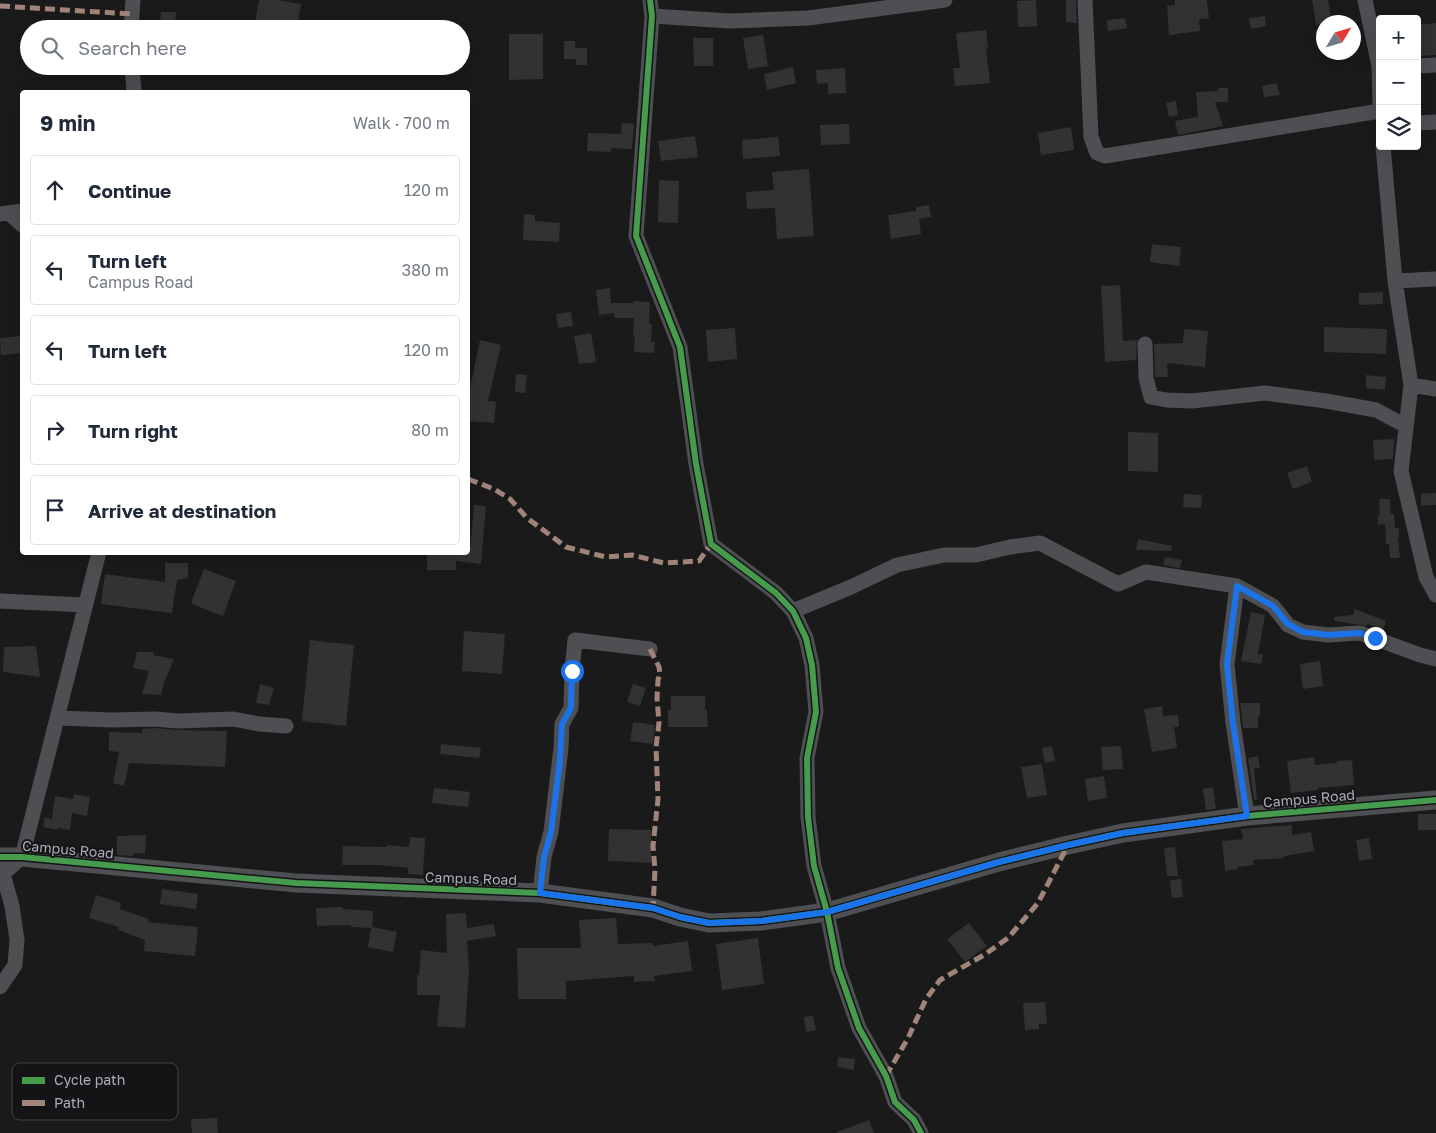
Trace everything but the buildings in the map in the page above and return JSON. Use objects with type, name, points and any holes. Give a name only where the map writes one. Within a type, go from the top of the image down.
[{"type":"street","points":[[132,20],[133,0]]},
{"type":"street","points":[[650,0],[652,16],[636,236],[680,347],[696,464],[712,544],[776,593],[794,611],[806,638],[812,665],[816,712],[808,758],[808,817],[814,866],[827,912],[838,968],[859,1028],[886,1076],[895,1102],[914,1120],[920,1133]]},
{"type":"street","points":[[652,16],[730,21],[808,18],[945,0]]},
{"type":"street","points":[[1085,0],[1091,137],[1097,153],[1105,156],[1376,112]]},
{"type":"street","points":[[1365,0],[1378,60]]},
{"type":"street","points":[[1421,66],[1436,65]]},
{"type":"street","points":[[133,75],[134,90]]},
{"type":"street","points":[[1421,123],[1436,122]]},
{"type":"street","points":[[1383,150],[1396,281],[1411,385],[1401,472],[1426,577],[1436,595]]},
{"type":"street","points":[[11,213],[20,223]]},
{"type":"street","points":[[1396,281],[1436,279]]},
{"type":"street","points":[[1145,344],[1146,378],[1151,397],[1166,400],[1192,401],[1265,393],[1376,410],[1406,426]]},
{"type":"street","points":[[1411,385],[1436,389]]},
{"type":"street","points":[[794,611],[897,565],[944,555],[976,555],[1010,547],[1040,543],[1118,584],[1146,572],[1237,586],[1273,606],[1288,624],[1303,632],[1328,635],[1360,633],[1436,659]]},
{"type":"street","points":[[0,987],[15,965],[17,940],[12,906],[4,874],[22,857],[97,555]]},
{"type":"street","points":[[1237,586],[1227,664],[1233,723],[1247,816]]},
{"type":"street","points":[[0,601],[85,605]]},
{"type":"street","points":[[540,893],[544,857],[551,832],[562,724],[571,708],[575,640],[650,649]]},
{"type":"street","points":[[57,718],[177,721],[233,719],[259,724],[286,726]]},
{"type":"street","name":"Campus Road","points":[[0,857],[22,857],[296,883],[540,893],[653,908],[680,917],[709,923],[761,921],[827,912],[999,862],[1123,833],[1247,816],[1436,800]]},
{"type":"marked path","points":[[0,6],[132,14]]},
{"type":"marked path","points":[[470,480],[494,489],[510,499],[527,518],[566,547],[606,557],[632,555],[664,563],[699,561],[711,544]]},
{"type":"marked path","points":[[650,649],[660,673],[657,698],[659,723],[656,747],[658,799],[653,846],[655,870],[653,908]]},
{"type":"marked path","points":[[886,1076],[908,1038],[926,999],[940,980],[984,955],[1008,938],[1038,903],[1068,845]]},
{"type":"cycle path","points":[[650,0],[652,16],[636,236],[680,347],[696,464],[711,544],[776,593],[793,611],[806,638],[812,665],[816,712],[807,758],[808,817],[814,866],[827,912],[838,968],[859,1028],[886,1076],[895,1102],[914,1120],[921,1133]]},
{"type":"cycle path","points":[[0,857],[22,857],[296,883],[540,893],[653,908],[680,917],[709,923],[761,921],[827,912],[999,862],[1123,833],[1247,816],[1436,800]]},
{"type":"route","points":[[572,671],[571,708],[562,724],[560,760],[551,832],[544,857],[540,893],[653,908],[680,917],[709,923],[761,921],[827,912],[999,862],[1123,833],[1247,816],[1233,723],[1227,664],[1237,586],[1273,606],[1288,624],[1303,632],[1328,635],[1360,633],[1375,638]]}]
